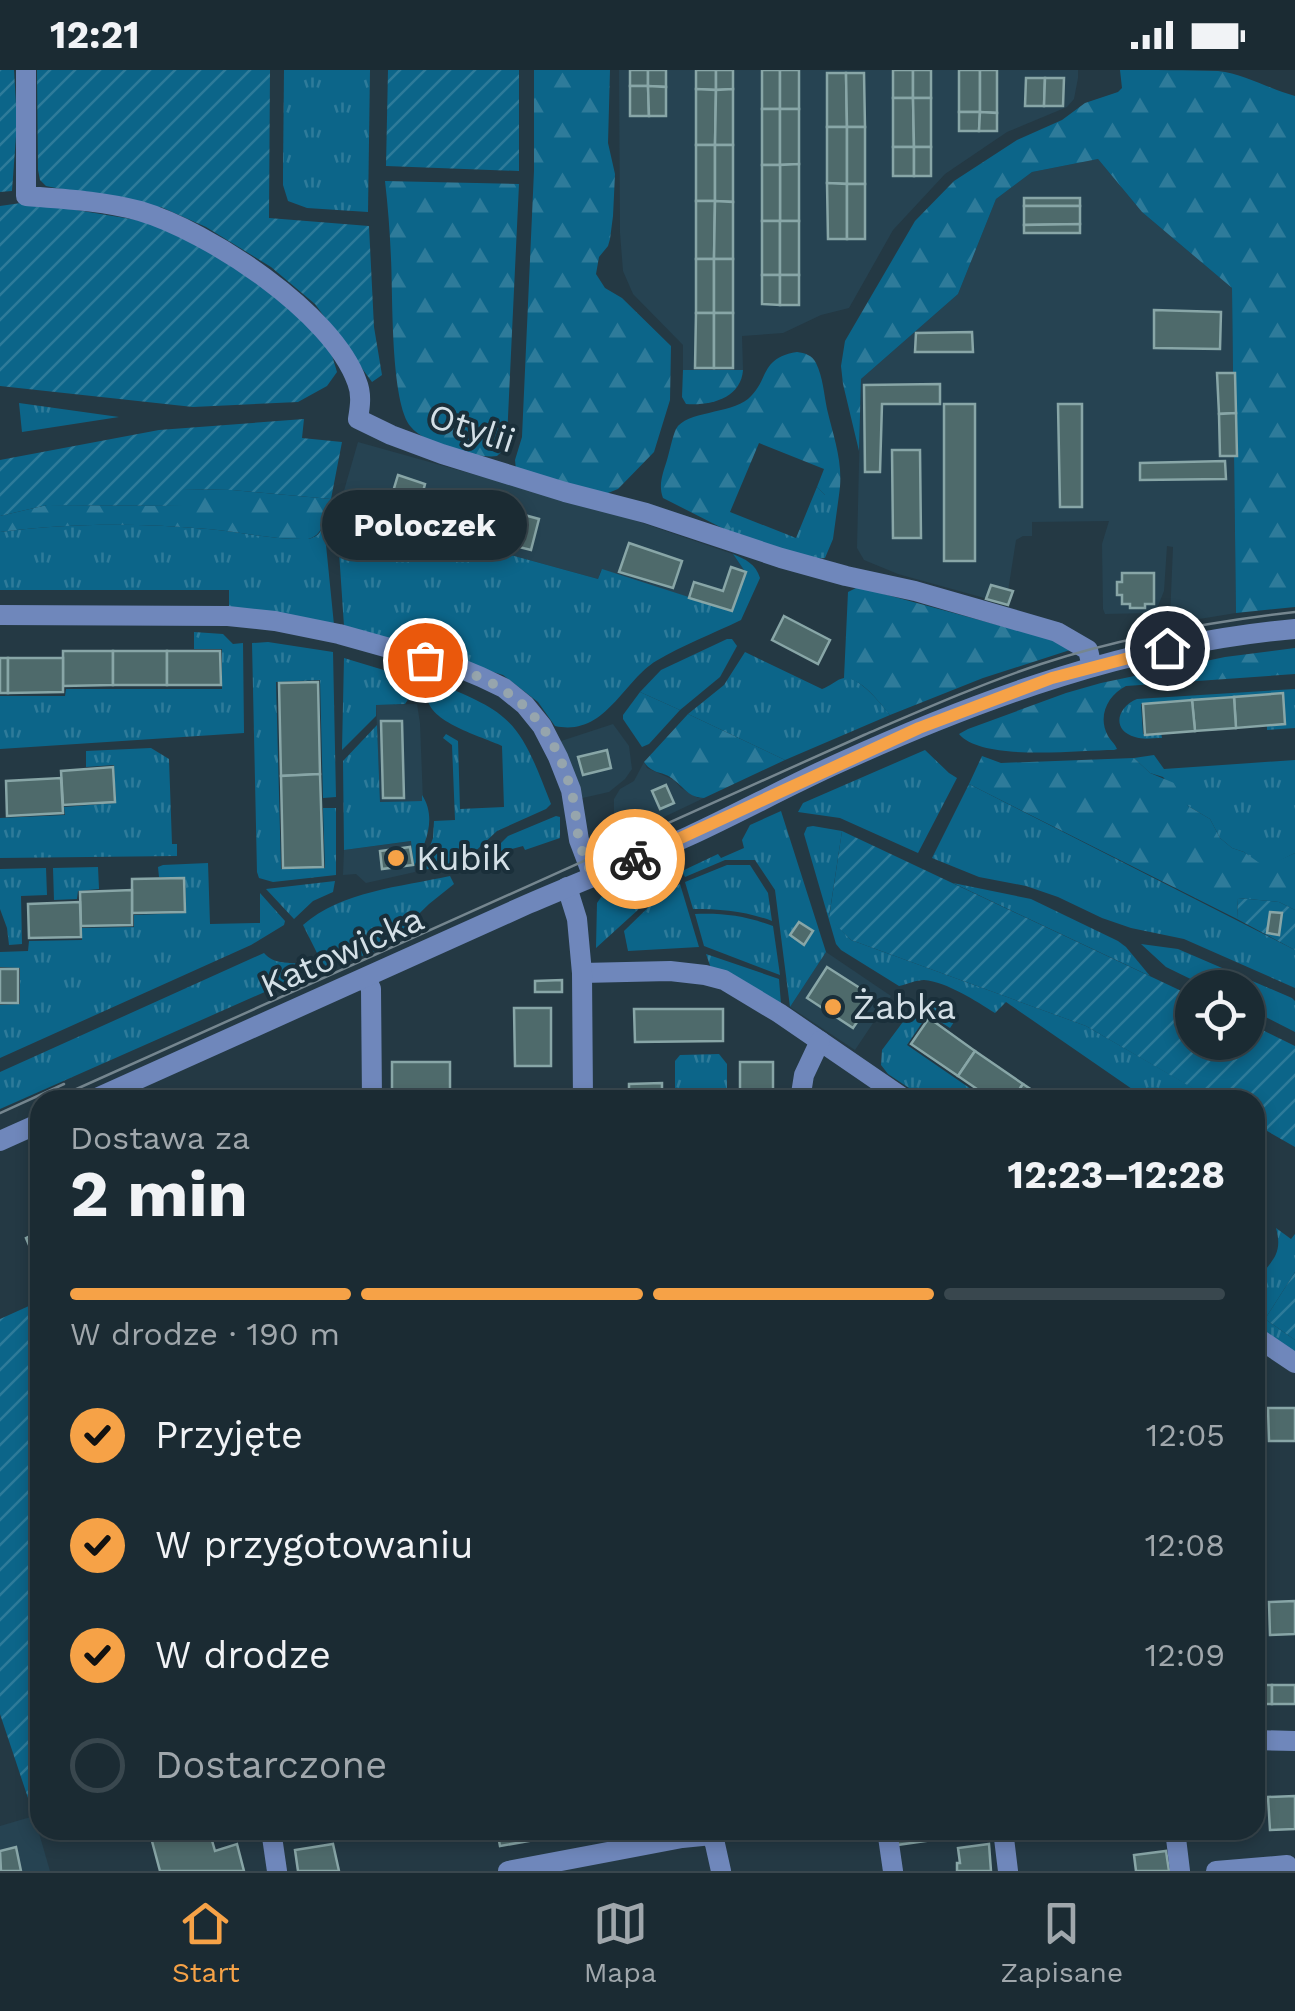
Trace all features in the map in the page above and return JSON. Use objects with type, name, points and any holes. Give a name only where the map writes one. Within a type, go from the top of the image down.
[{"type":"street","name":"Otylii","points":[[26,70],[26,196],[138,211],[206,240],[253,271],[306,310],[336,344],[357,382],[358,419],[442,454],[646,513],[781,558],[1058,632],[1088,650],[1092,667]]},
{"type":"street","points":[[0,615],[228,616],[340,634],[480,676],[504,688],[542,726],[571,790],[579,840],[593,877]]},
{"type":"street","name":"Katowicka","points":[[114,1090],[692,834],[840,763],[1008,693],[1092,667],[1222,638],[1295,628]]},
{"type":"street","points":[[567,887],[578,918],[583,1090]]},
{"type":"street","points":[[582,973],[670,971],[724,980],[891,1090]]},
{"type":"street","points":[[366,978],[371,990],[372,1090]]},
{"type":"street","points":[[802,1090],[804,1075],[820,1042]]},
{"type":"street","points":[[0,1141],[30,1128]]},
{"type":"street","points":[[1265,1343],[1295,1363]]},
{"type":"street","points":[[1265,1740],[1295,1740]]},
{"type":"street","points":[[273,1840],[278,1871]]},
{"type":"street","points":[[508,1871],[673,1840]]},
{"type":"street","points":[[717,1840],[721,1871]]},
{"type":"street","points":[[888,1840],[893,1871]]},
{"type":"street","points":[[1004,1840],[1008,1871]]},
{"type":"street","points":[[1177,1840],[1180,1871]]},
{"type":"street","points":[[1216,1871],[1288,1865]]},
{"type":"shaded area","points":[[619,70],[1078,70],[1078,78],[1074,99],[1067,107],[1007,132],[945,174],[893,230],[849,308],[821,315],[783,333],[742,336],[743,370],[683,370],[683,345],[633,294],[623,271]]},
{"type":"shaded area","points":[[1098,159],[1142,212],[1232,288],[1236,613],[1175,623],[1170,618],[1173,547],[1167,546],[1164,591],[1156,611],[1105,614],[1102,544],[1109,521],[1032,522],[1032,536],[1016,540],[1006,604],[898,574],[864,560],[857,548],[861,379],[958,294],[996,199],[1032,172]]},
{"type":"shaded area","points":[[358,442],[619,515],[733,554],[744,570],[732,611],[601,570],[598,579],[339,508]]},
{"type":"shaded area","points":[[417,704],[423,801],[380,802],[376,705]]},
{"type":"shaded area","points":[[613,724],[629,746],[632,769],[609,792],[578,799],[558,742]]},
{"type":"shaded area","points":[[644,762],[647,768],[704,798],[624,836],[614,814],[614,799],[620,789],[634,781]]},
{"type":"shaded area","points":[[412,841],[415,872],[366,883],[356,874],[343,875],[344,850]]},
{"type":"shaded area","points":[[826,952],[891,996],[855,1050],[790,1007]]},
{"type":"shaded area","points":[[30,1817],[30,1840],[41,1840],[50,1871],[0,1871],[0,1826]]},
{"type":"green space","points":[[0,70],[14,70],[17,122],[12,191],[0,192]]},
{"type":"green space","points":[[37,70],[270,70],[269,218],[369,226],[374,327],[382,375],[372,382],[315,304],[271,267],[206,227],[161,207],[46,186],[38,170]]},
{"type":"green space","points":[[284,70],[370,70],[368,212],[307,208],[288,201],[283,185]]},
{"type":"green space","points":[[388,70],[519,70],[519,171],[386,166]]},
{"type":"green space","points":[[534,70],[610,70],[608,143],[615,174],[613,216],[608,246],[599,257],[596,274],[605,288],[622,298],[671,346],[670,400],[654,452],[618,489],[608,493],[516,470],[522,437],[534,171]]},
{"type":"green space","points":[[1120,70],[1218,71],[1295,96],[1295,607],[1236,613],[1232,288],[1142,212],[1098,159],[1032,172],[996,199],[958,294],[861,379],[859,451],[843,384],[845,341],[915,221],[954,181],[1017,140],[1062,120],[1085,103],[1118,92],[1122,88]]},
{"type":"green space","points":[[385,181],[519,184],[507,438],[497,456],[477,455],[439,444],[411,427],[404,414],[394,347]]},
{"type":"green space","points":[[28,202],[143,221],[200,244],[302,312],[330,349],[337,372],[327,386],[298,402],[193,407],[0,386],[0,206]]},
{"type":"green space","points":[[797,352],[812,358],[820,374],[839,462],[839,495],[825,495],[817,487],[824,469],[759,443],[730,512],[733,526],[728,531],[663,498],[663,474],[681,423],[740,404],[755,392],[776,359]]},
{"type":"green space","points":[[683,370],[743,370],[731,394],[714,402],[686,404],[682,397]]},
{"type":"green space","points":[[19,403],[119,417],[22,432]]},
{"type":"green space","points":[[304,419],[302,438],[342,442],[331,499],[183,489],[183,506],[47,505],[0,516],[0,460],[159,430]]},
{"type":"green space","points":[[817,487],[825,495],[839,495],[833,539],[825,558],[789,553],[728,531],[730,512],[796,538]]},
{"type":"green space","points":[[182,489],[331,499],[321,529],[308,539],[130,525],[0,532],[0,516],[47,505],[182,506]]},
{"type":"green space","points":[[339,508],[598,579],[602,569],[732,611],[744,570],[733,554],[753,566],[760,578],[741,620],[656,661],[600,716],[572,727],[555,726],[538,702],[503,675],[344,626]]},
{"type":"green space","points":[[323,515],[334,625],[229,609],[229,590],[0,590],[0,532],[130,525],[308,539],[321,531]]},
{"type":"green space","points":[[858,587],[1057,641],[1070,650],[983,678],[890,715],[864,686],[844,678],[848,592]]},
{"type":"green space","points":[[194,632],[223,634],[233,644],[243,643],[244,733],[0,749],[0,696],[65,696],[66,689],[222,689],[222,649],[194,649]]},
{"type":"green space","points":[[727,639],[737,646],[720,677],[680,710],[640,692],[661,670]]},
{"type":"green space","points":[[252,643],[333,652],[336,797],[323,798],[320,680],[276,682],[281,869],[325,868],[323,808],[336,808],[336,875],[273,882],[259,878],[257,872]]},
{"type":"green space","points":[[1295,648],[1295,674],[1126,686],[1109,701],[1104,714],[1105,728],[1117,749],[1114,750],[1009,751],[971,743],[959,734],[1101,683],[1225,657]]},
{"type":"green space","points":[[745,652],[822,689],[850,678],[890,715],[785,760],[688,714],[724,685]]},
{"type":"green space","points":[[344,658],[412,681],[405,704],[376,705],[376,716],[342,750]]},
{"type":"green space","points":[[433,682],[482,703],[511,725],[522,738],[551,804],[497,831],[467,859],[421,871],[433,838],[434,821],[455,820],[452,745],[443,738],[446,734],[458,741],[460,809],[504,807],[502,746],[437,715],[428,694]]},
{"type":"green space","points":[[1295,689],[1295,728],[1267,730],[1267,726],[1284,724],[1282,694],[1141,704],[1143,734],[1161,733],[1162,738],[1135,737],[1120,724],[1125,707],[1137,699]]},
{"type":"green space","points":[[640,692],[680,710],[642,747],[623,719]]},
{"type":"green space","points":[[688,714],[785,760],[704,798],[694,796],[644,762]]},
{"type":"green space","points":[[377,725],[380,802],[422,801],[422,795],[429,813],[428,830],[414,866],[411,841],[344,850],[343,761]]},
{"type":"green space","points":[[151,748],[169,759],[172,844],[177,844],[177,856],[0,858],[0,818],[65,815],[64,807],[116,803],[114,765],[86,767],[86,751]]},
{"type":"green space","points":[[925,750],[957,778],[918,853],[840,818],[798,812],[803,803]]},
{"type":"green space","points":[[1154,755],[1164,769],[1295,760],[1295,853],[1275,863],[1258,863],[1232,848],[1220,838],[1210,819],[1188,806],[1163,777],[1150,773],[1134,758]]},
{"type":"green space","points":[[982,756],[1001,763],[1134,758],[1150,773],[1174,783],[1188,806],[1210,819],[1220,838],[1232,848],[1265,863],[1295,853],[1295,910],[1279,902],[1238,898],[1237,919],[969,784]]},
{"type":"green space","points":[[969,784],[1295,950],[1295,988],[1265,975],[1265,970],[1254,970],[1184,939],[1131,928],[1058,897],[979,877],[932,858]]},
{"type":"green space","points":[[781,811],[826,952],[790,1007],[775,890],[755,860],[725,860],[685,877],[682,871],[718,854],[721,858],[744,848],[742,840],[750,825]]},
{"type":"green space","points":[[560,817],[560,838],[525,850],[523,846],[489,855],[508,836]]},
{"type":"green space","points":[[807,827],[842,831],[829,917],[851,940],[1086,1026],[1197,1090],[1134,1090],[1006,1002],[995,1013],[942,984],[921,980],[899,986],[841,950],[836,944],[804,834]]},
{"type":"green space","points":[[842,831],[1175,988],[1175,1060],[1265,1060],[1265,1031],[1295,1046],[1295,1147],[1265,1130],[1265,1090],[1196,1090],[1086,1026],[851,940],[829,918]]},
{"type":"green space","points":[[208,863],[210,924],[260,923],[260,893],[285,921],[284,925],[251,945],[0,1058],[0,1005],[20,1004],[20,968],[0,967],[0,952],[28,951],[29,941],[82,940],[82,928],[134,927],[134,915],[186,913],[185,877],[159,877],[158,867]]},
{"type":"green space","points":[[727,865],[750,865],[768,893],[772,921],[733,911],[693,909],[685,882]]},
{"type":"green space","points":[[98,867],[99,889],[78,891],[77,899],[54,900],[53,868]]},
{"type":"green space","points":[[46,868],[47,895],[21,896],[22,944],[9,945],[0,909],[0,869]]},
{"type":"green space","points":[[675,871],[677,879],[596,948],[597,903],[604,893],[642,876]]},
{"type":"green space","points":[[450,876],[454,884],[385,947],[352,960],[326,966],[303,925],[353,897]]},
{"type":"green space","points":[[335,881],[333,892],[313,901],[294,919],[266,889]]},
{"type":"green space","points":[[953,883],[1031,899],[1118,941],[1150,976]]},
{"type":"green space","points":[[680,884],[699,947],[628,951],[624,931],[664,892]]},
{"type":"green space","points":[[1238,898],[1279,902],[1295,910],[1295,950],[1237,919]]},
{"type":"green space","points":[[695,914],[735,916],[773,926],[780,975],[704,946]]},
{"type":"green space","points":[[1141,944],[1178,949],[1227,970],[1175,971]]},
{"type":"green space","points":[[264,953],[277,961],[303,964],[310,972],[43,1090],[30,1090],[30,1096],[0,1109],[0,1072]]},
{"type":"green space","points":[[706,954],[779,979],[781,1004],[713,974]]},
{"type":"green space","points":[[1265,986],[1295,1001],[1295,1032],[1265,1017]]},
{"type":"green space","points":[[920,999],[938,1001],[958,1016],[950,1028],[928,1014],[907,1045],[972,1090],[912,1090],[881,1065],[882,1050]]},
{"type":"green space","points":[[719,1054],[727,1064],[727,1090],[675,1090],[675,1061],[680,1055]]},
{"type":"green space","points":[[1276,1228],[1291,1239],[1295,1234],[1295,1272],[1265,1319],[1265,1271],[1278,1249]]},
{"type":"green space","points":[[1295,1272],[1295,1340],[1265,1319]]},
{"type":"green space","points":[[30,1306],[30,1804],[0,1714],[0,1319]]},
{"type":"green space","points":[[1265,1319],[1295,1340],[1295,1352],[1265,1331]]},
{"type":"building","points":[[630,70],[648,70],[648,86],[630,86]]},
{"type":"building","points":[[648,70],[666,70],[666,87],[648,86]]},
{"type":"building","points":[[696,70],[716,70],[716,90],[696,89]]},
{"type":"building","points":[[716,70],[733,70],[733,89],[716,90]]},
{"type":"building","points":[[762,70],[780,70],[780,109],[762,109]]},
{"type":"building","points":[[780,70],[799,70],[799,109],[780,109]]},
{"type":"building","points":[[893,70],[913,70],[913,98],[893,98]]},
{"type":"building","points":[[913,70],[931,70],[931,98],[913,98]]},
{"type":"building","points":[[959,70],[980,70],[980,112],[959,112]]},
{"type":"building","points":[[980,70],[997,70],[997,113],[980,112]]},
{"type":"building","points":[[827,73],[846,73],[847,127],[827,127]]},
{"type":"building","points":[[846,73],[864,73],[865,127],[847,127]]},
{"type":"building","points":[[1026,78],[1045,78],[1044,106],[1025,106]]},
{"type":"building","points":[[1045,78],[1064,78],[1063,106],[1044,106]]},
{"type":"building","points":[[630,86],[648,86],[649,116],[630,116]]},
{"type":"building","points":[[648,86],[666,87],[666,116],[649,116]]},
{"type":"building","points":[[696,89],[716,90],[715,145],[696,145]]},
{"type":"building","points":[[733,89],[733,145],[715,145],[716,90]]},
{"type":"building","points":[[893,98],[913,98],[914,147],[893,147]]},
{"type":"building","points":[[913,98],[931,98],[931,147],[914,147]]},
{"type":"building","points":[[762,109],[780,109],[780,165],[762,165]]},
{"type":"building","points":[[780,109],[799,109],[799,164],[780,165]]},
{"type":"building","points":[[959,112],[980,112],[979,131],[959,131]]},
{"type":"building","points":[[980,112],[997,113],[997,131],[979,131]]},
{"type":"building","points":[[827,127],[847,127],[847,184],[827,183]]},
{"type":"building","points":[[847,127],[865,127],[865,184],[847,184]]},
{"type":"building","points":[[696,145],[715,145],[715,201],[696,201]]},
{"type":"building","points":[[715,145],[733,145],[733,202],[715,201]]},
{"type":"building","points":[[893,147],[914,147],[914,176],[893,176]]},
{"type":"building","points":[[914,147],[931,147],[931,176],[914,176]]},
{"type":"building","points":[[799,164],[799,221],[780,221],[780,165]]},
{"type":"building","points":[[762,165],[780,165],[780,221],[762,221]]},
{"type":"building","points":[[827,183],[847,184],[847,239],[828,239]]},
{"type":"building","points":[[847,184],[865,184],[865,239],[847,239]]},
{"type":"building","points":[[1024,198],[1080,198],[1080,206],[1024,206]]},
{"type":"building","points":[[696,201],[715,201],[714,259],[696,259]]},
{"type":"building","points":[[715,201],[733,202],[733,259],[714,259]]},
{"type":"building","points":[[1024,206],[1080,206],[1080,224],[1024,225]]},
{"type":"building","points":[[762,221],[780,221],[780,275],[762,275]]},
{"type":"building","points":[[780,221],[799,221],[799,275],[780,275]]},
{"type":"building","points":[[1080,224],[1080,233],[1024,233],[1024,225]]},
{"type":"building","points":[[696,259],[714,259],[714,313],[696,313]]},
{"type":"building","points":[[714,259],[733,259],[733,313],[714,313]]},
{"type":"building","points":[[762,275],[780,275],[780,305],[762,304]]},
{"type":"building","points":[[780,275],[799,275],[799,305],[780,305]]},
{"type":"building","points":[[1154,310],[1221,312],[1220,349],[1154,348]]},
{"type":"building","points":[[696,313],[714,313],[714,368],[695,368]]},
{"type":"building","points":[[714,313],[733,313],[733,368],[714,368]]},
{"type":"building","points":[[972,332],[973,352],[915,352],[916,333]]},
{"type":"building","points":[[1217,373],[1235,373],[1236,413],[1219,414]]},
{"type":"building","points":[[940,384],[940,404],[882,404],[880,472],[865,472],[864,385]]},
{"type":"building","points":[[944,404],[975,404],[975,561],[944,561]]},
{"type":"building","points":[[1058,404],[1082,404],[1082,507],[1060,507]]},
{"type":"building","points":[[1236,413],[1237,456],[1220,456],[1219,414]]},
{"type":"building","points":[[892,450],[920,450],[921,538],[893,538]]},
{"type":"building","points":[[1225,461],[1226,479],[1140,480],[1140,463]]},
{"type":"building","points":[[398,475],[425,484],[420,503],[392,495]]},
{"type":"building","points":[[491,506],[539,519],[531,550],[483,538]]},
{"type":"building","points":[[629,543],[682,561],[673,588],[619,572]]},
{"type":"building","points":[[731,567],[746,572],[732,611],[689,598],[694,582],[723,591]]},
{"type":"building","points":[[1122,573],[1154,573],[1154,604],[1130,608],[1130,604],[1122,604],[1117,582],[1122,582]]},
{"type":"building","points":[[991,585],[1013,591],[1008,605],[986,599]]},
{"type":"building","points":[[784,616],[830,640],[818,664],[772,640]]},
{"type":"building","points":[[63,651],[113,651],[113,685],[63,686]]},
{"type":"building","points":[[113,651],[167,651],[167,685],[113,685]]},
{"type":"building","points":[[167,651],[220,651],[221,685],[167,685]]},
{"type":"building","points":[[0,658],[8,658],[8,693],[0,693]]},
{"type":"building","points":[[8,658],[63,658],[63,692],[8,693]]},
{"type":"building","points":[[318,682],[320,774],[281,776],[279,683]]},
{"type":"building","points":[[1283,693],[1285,724],[1236,728],[1234,697]]},
{"type":"building","points":[[1234,697],[1236,728],[1195,731],[1192,700]]},
{"type":"building","points":[[1192,700],[1195,731],[1145,735],[1143,704]]},
{"type":"building","points":[[381,721],[402,721],[404,798],[383,798]]},
{"type":"building","points":[[607,750],[611,768],[583,775],[578,757]]},
{"type":"building","points":[[113,767],[115,802],[63,805],[61,771]]},
{"type":"building","points":[[320,774],[323,867],[283,868],[281,776]]},
{"type":"building","points":[[61,778],[63,813],[7,816],[6,781]]},
{"type":"building","points":[[666,785],[674,803],[660,809],[652,791]]},
{"type":"building","points":[[410,847],[413,865],[382,869],[380,851]]},
{"type":"building","points":[[184,878],[185,912],[132,913],[132,879]]},
{"type":"building","points":[[132,890],[132,925],[81,926],[80,892]]},
{"type":"building","points":[[80,902],[81,937],[29,938],[28,904]]},
{"type":"building","points":[[1270,912],[1282,913],[1279,935],[1267,933]]},
{"type":"building","points":[[799,922],[813,931],[804,945],[790,935]]},
{"type":"building","points":[[827,967],[874,997],[853,1028],[807,998]]},
{"type":"building","points":[[0,969],[18,969],[18,1003],[0,1003]]},
{"type":"building","points":[[562,980],[562,992],[535,992],[535,981]]},
{"type":"building","points":[[514,1008],[551,1008],[551,1066],[515,1066]]},
{"type":"building","points":[[634,1009],[723,1009],[723,1041],[635,1042]]},
{"type":"building","points":[[929,1018],[975,1051],[958,1076],[911,1044]]},
{"type":"building","points":[[975,1051],[1023,1084],[1019,1090],[978,1090],[958,1076]]},
{"type":"building","points":[[392,1062],[450,1062],[450,1090],[392,1090]]},
{"type":"building","points":[[740,1062],[773,1062],[773,1090],[740,1090]]},
{"type":"building","points":[[662,1083],[662,1090],[629,1090],[629,1084]]},
{"type":"building","points":[[1268,1408],[1295,1408],[1295,1441],[1269,1441]]},
{"type":"building","points":[[1295,1601],[1295,1634],[1270,1635],[1269,1602]]},
{"type":"building","points":[[1265,1685],[1272,1685],[1272,1704],[1265,1704]]},
{"type":"building","points":[[1272,1685],[1295,1685],[1295,1704],[1272,1704]]},
{"type":"building","points":[[1295,1796],[1295,1829],[1270,1830],[1268,1797]]},
{"type":"building","points":[[152,1840],[212,1840],[215,1851],[237,1844],[244,1871],[160,1871]]},
{"type":"building","points":[[499,1840],[529,1840],[529,1841],[500,1846]]},
{"type":"building","points":[[896,1840],[933,1840],[897,1845]]},
{"type":"building","points":[[333,1844],[339,1871],[298,1871],[295,1850]]},
{"type":"building","points":[[989,1844],[991,1871],[957,1871],[958,1848]]},
{"type":"building","points":[[16,1847],[21,1871],[1,1871],[0,1851]]},
{"type":"building","points":[[1166,1851],[1169,1871],[1136,1871],[1134,1855]]},
{"type":"tram line","points":[[74,1090],[974,689],[1072,654],[1135,638],[1295,612]]},
{"type":"tram line","points":[[51,1090],[64,1084]]},
{"type":"tram line","points":[[0,1113],[30,1099]]},
{"type":"way so far","points":[[425,660],[457,667],[504,688],[542,726],[571,790],[579,840],[593,877],[635,859]]},
{"type":"place","name":"Poloczek","points":[[425,660]]},
{"type":"place","name":"Kubik","points":[[396,858]]},
{"type":"place","name":"Żabka","points":[[833,1007]]},
{"type":"route","points":[[635,859],[919,728],[1052,678],[1167,648]]}]
